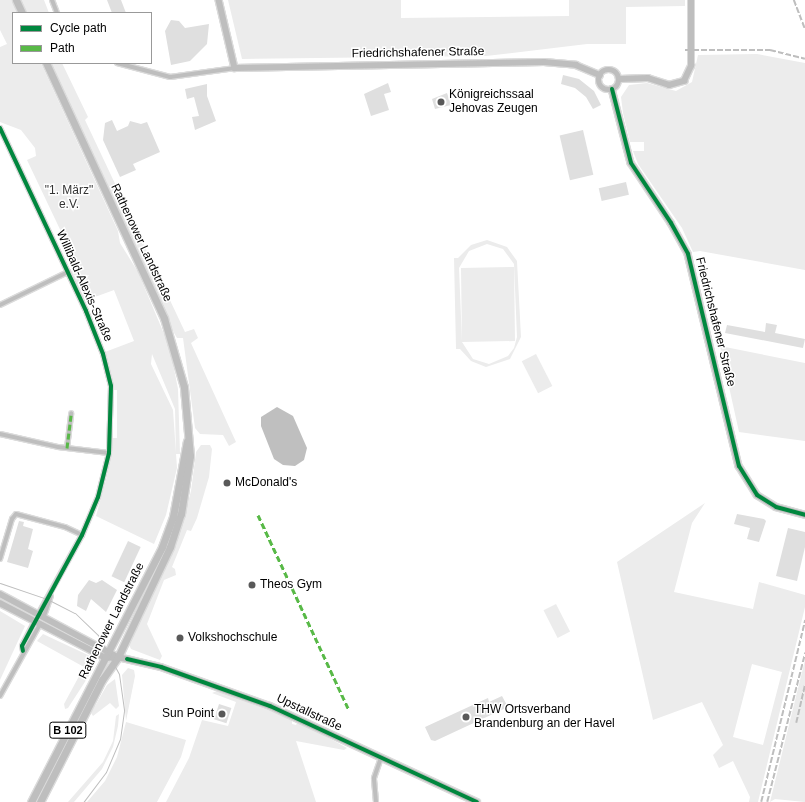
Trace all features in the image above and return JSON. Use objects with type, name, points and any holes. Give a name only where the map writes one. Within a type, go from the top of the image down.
[{"type":"main road","points":[[16,0],[22,12]]},
{"type":"main road","name":"Rathenower Landstraße","points":[[40,802],[118,656],[170,547],[181,514],[190,458],[187,441],[184,387],[164,318],[46,64]]},
{"type":"main road","name":"Rathenower Landstraße","points":[[31,802],[154,565],[174,517],[187,441]]},
{"type":"street","points":[[52,0],[57,12]]},
{"type":"street","points":[[121,64],[170,78],[235,68],[219,0]]},
{"type":"street","points":[[612,89],[618,86],[620,79],[648,78],[669,85],[684,81],[691,66],[691,0]]},
{"type":"street","name":"Friedrichshafener Straße","points":[[235,68],[556,62],[576,65],[600,75],[611,70],[620,79]]},
{"type":"street","name":"Friedrichshafener Straße","points":[[600,75],[602,86],[612,89],[631,163],[671,223],[688,254],[741,471],[752,489],[766,502],[805,515]]},
{"type":"street","name":"Willibald-Alexis-Straße","points":[[0,128],[98,339],[108,369],[111,401],[109,453],[98,497],[82,535],[42,614]]},
{"type":"street","points":[[0,305],[68,272]]},
{"type":"street","points":[[67,448],[71,413]]},
{"type":"street","points":[[0,434],[67,448],[109,453]]},
{"type":"street","points":[[0,559],[12,519],[16,514],[82,535]]},
{"type":"street","points":[[0,594],[42,614],[108,655]]},
{"type":"street","points":[[0,603],[108,655]]},
{"type":"street","points":[[0,696],[23,651],[28,649],[42,614]]},
{"type":"street","name":"Upstallstraße","points":[[108,655],[118,656],[161,668],[270,706],[477,802]]},
{"type":"street","points":[[376,802],[374,778],[381,758]]},
{"type":"green space","name":"\"1. März\" e.V.","points":[[0,0],[13,0],[19,12],[12,12],[12,64],[41,64],[118,231],[120,243],[138,272],[170,348],[178,389],[180,454],[176,454],[177,468],[166,515],[154,544],[96,516],[107,476],[112,438],[117,438],[117,390],[113,390],[105,352],[134,341],[114,290],[84,301],[71,273],[76,263],[27,160],[36,156],[35,148],[21,130],[0,122],[0,47],[7,44],[0,30]],"holes":[[[152,354],[175,409],[176,453],[173,410],[151,364]]]},
{"type":"green space","points":[[20,0],[44,0],[49,12],[26,12]]},
{"type":"green space","points":[[228,0],[401,0],[401,18],[569,16],[569,0],[685,0],[685,6],[626,7],[626,44],[587,44],[486,56],[242,59]]},
{"type":"green space","points":[[757,54],[805,63],[805,270],[700,251],[693,252],[682,228],[638,164],[633,151],[644,151],[644,142],[630,142],[623,113],[621,97],[629,85],[647,83],[676,91],[692,82],[698,55]]},
{"type":"green space","points":[[50,64],[62,64],[88,117],[85,120],[185,332],[194,329],[198,338],[191,343],[236,442],[229,446],[223,435],[200,434],[195,428],[183,338],[177,338]]},
{"type":"green space","points":[[487,240],[507,247],[517,261],[521,337],[510,359],[486,367],[471,361],[460,349],[456,349],[454,258],[458,258],[471,245]],"holes":[[[487,244],[503,249],[514,264],[517,337],[514,348],[508,356],[489,364],[473,359],[462,342],[459,268],[469,251]]]},
{"type":"green space","points":[[514,267],[515,341],[462,342],[461,268]]},
{"type":"green space","points":[[720,346],[805,363],[805,441],[739,432]]},
{"type":"green space","points":[[536,354],[552,386],[538,393],[522,361]]},
{"type":"green space","points":[[201,445],[210,445],[212,449],[209,477],[197,518],[191,531],[187,530],[172,567],[175,569],[176,575],[164,580],[147,624],[162,656],[160,660],[131,649],[129,645],[177,542],[191,491],[196,452]]},
{"type":"green space","points":[[705,503],[692,523],[674,592],[753,609],[759,582],[805,595],[805,607],[758,802],[749,802],[750,797],[733,761],[719,768],[713,755],[723,745],[702,702],[653,720],[617,562]],"holes":[[[752,664],[782,672],[763,745],[733,737]]]},
{"type":"green space","points":[[556,604],[570,632],[558,638],[544,610]]},
{"type":"green space","points":[[0,611],[25,626],[0,680]]},
{"type":"green space","points":[[43,634],[90,656],[94,662],[92,671],[68,708],[65,709],[64,704],[84,667],[37,641]]},
{"type":"green space","points":[[805,660],[805,802],[775,799],[770,802]]},
{"type":"green space","points":[[128,668],[134,670],[135,676],[126,721],[122,675]]},
{"type":"green space","points":[[115,679],[119,706],[116,709],[110,703],[93,716],[91,713],[107,685]]},
{"type":"green space","points":[[217,691],[292,719],[292,724],[296,725],[298,721],[347,748],[344,750],[296,741],[316,802],[166,802],[189,758],[202,720],[228,726],[236,702],[212,693]]},
{"type":"green space","points":[[119,714],[113,747],[102,769],[74,802],[68,802],[103,762],[113,741],[116,716]]},
{"type":"green space","points":[[126,722],[186,740],[181,757],[157,802],[87,802],[105,781],[117,757]]},
{"type":"shaded area","points":[[277,407],[293,416],[307,448],[304,460],[295,466],[283,465],[274,459],[261,426],[261,417]]},
{"type":"building","points":[[107,0],[121,0],[126,12],[112,12]]},
{"type":"building","points":[[171,20],[179,21],[185,28],[209,24],[207,44],[190,61],[171,65],[165,31]]},
{"type":"building","points":[[563,75],[579,79],[594,91],[601,105],[593,109],[586,97],[575,88],[561,84]]},
{"type":"building","points":[[388,83],[391,92],[384,94],[389,110],[371,116],[364,94]]},
{"type":"building","points":[[207,84],[207,96],[216,121],[195,130],[192,117],[199,116],[194,97],[187,99],[185,89]]},
{"type":"building","name":"Königreichssaal Jehovas Zeugen","points":[[447,93],[451,105],[435,109],[432,99]]},
{"type":"building","points":[[112,120],[117,131],[128,126],[130,121],[141,124],[147,122],[160,152],[133,164],[136,170],[120,177],[103,140],[105,123]]},
{"type":"building","points":[[583,130],[593,175],[570,180],[560,135]]},
{"type":"building","points":[[626,182],[629,195],[602,201],[599,188]]},
{"type":"building","points":[[766,323],[777,325],[775,333],[805,339],[803,348],[725,333],[727,325],[765,332]]},
{"type":"building","points":[[737,514],[764,519],[766,521],[759,542],[747,539],[750,528],[734,524]]},
{"type":"building","points":[[19,521],[24,522],[23,526],[33,529],[28,549],[33,551],[28,568],[7,562]]},
{"type":"building","points":[[788,528],[805,532],[805,547],[797,581],[776,576]]},
{"type":"building","points":[[128,541],[141,547],[124,582],[112,576]]},
{"type":"building","points":[[89,580],[96,583],[102,580],[117,590],[106,612],[91,599],[86,611],[77,606],[78,595]]},
{"type":"building","name":"THW Ortsverband Brandenburg an der Havel","points":[[502,696],[508,707],[435,741],[431,740],[425,727],[488,698],[489,702]]},
{"type":"building","name":"Sun Point","points":[[219,704],[231,708],[226,723],[214,719]]},
{"type":"tram line","points":[[0,583],[47,599],[75,613],[98,635],[119,674],[124,711],[120,739],[106,772],[83,802]]},
{"type":"railway","points":[[794,0],[805,28]]},
{"type":"railway","points":[[685,50],[770,50],[805,59]]},
{"type":"railway","points":[[761,802],[805,620]]},
{"type":"railway","points":[[767,802],[805,653]]},
{"type":"railway","points":[[796,723],[805,685]]},
{"type":"marked path","points":[[67,448],[71,413]]},
{"type":"marked path","points":[[258,515],[349,710]]},
{"type":"cycle path","points":[[612,89],[631,163],[671,223],[688,254],[739,466],[757,495],[776,507],[805,515]]},
{"type":"cycle path","points":[[0,128],[86,311],[103,354],[111,386],[109,453],[98,497],[82,535],[22,646],[23,651]]},
{"type":"cycle path","points":[[127,659],[161,667],[270,706],[477,802]]},
{"type":"place","name":"Königreichssaal Jehovas Zeugen","points":[[441,102]]},
{"type":"place","name":"McDonald's","points":[[227,483]]},
{"type":"place","name":"Theos Gym","points":[[252,585]]},
{"type":"place","name":"Volkshochschule","points":[[180,638]]},
{"type":"place","name":"Sun Point","points":[[222,714]]},
{"type":"place","name":"THW Ortsverband Brandenburg an der Havel","points":[[466,717]]}]
